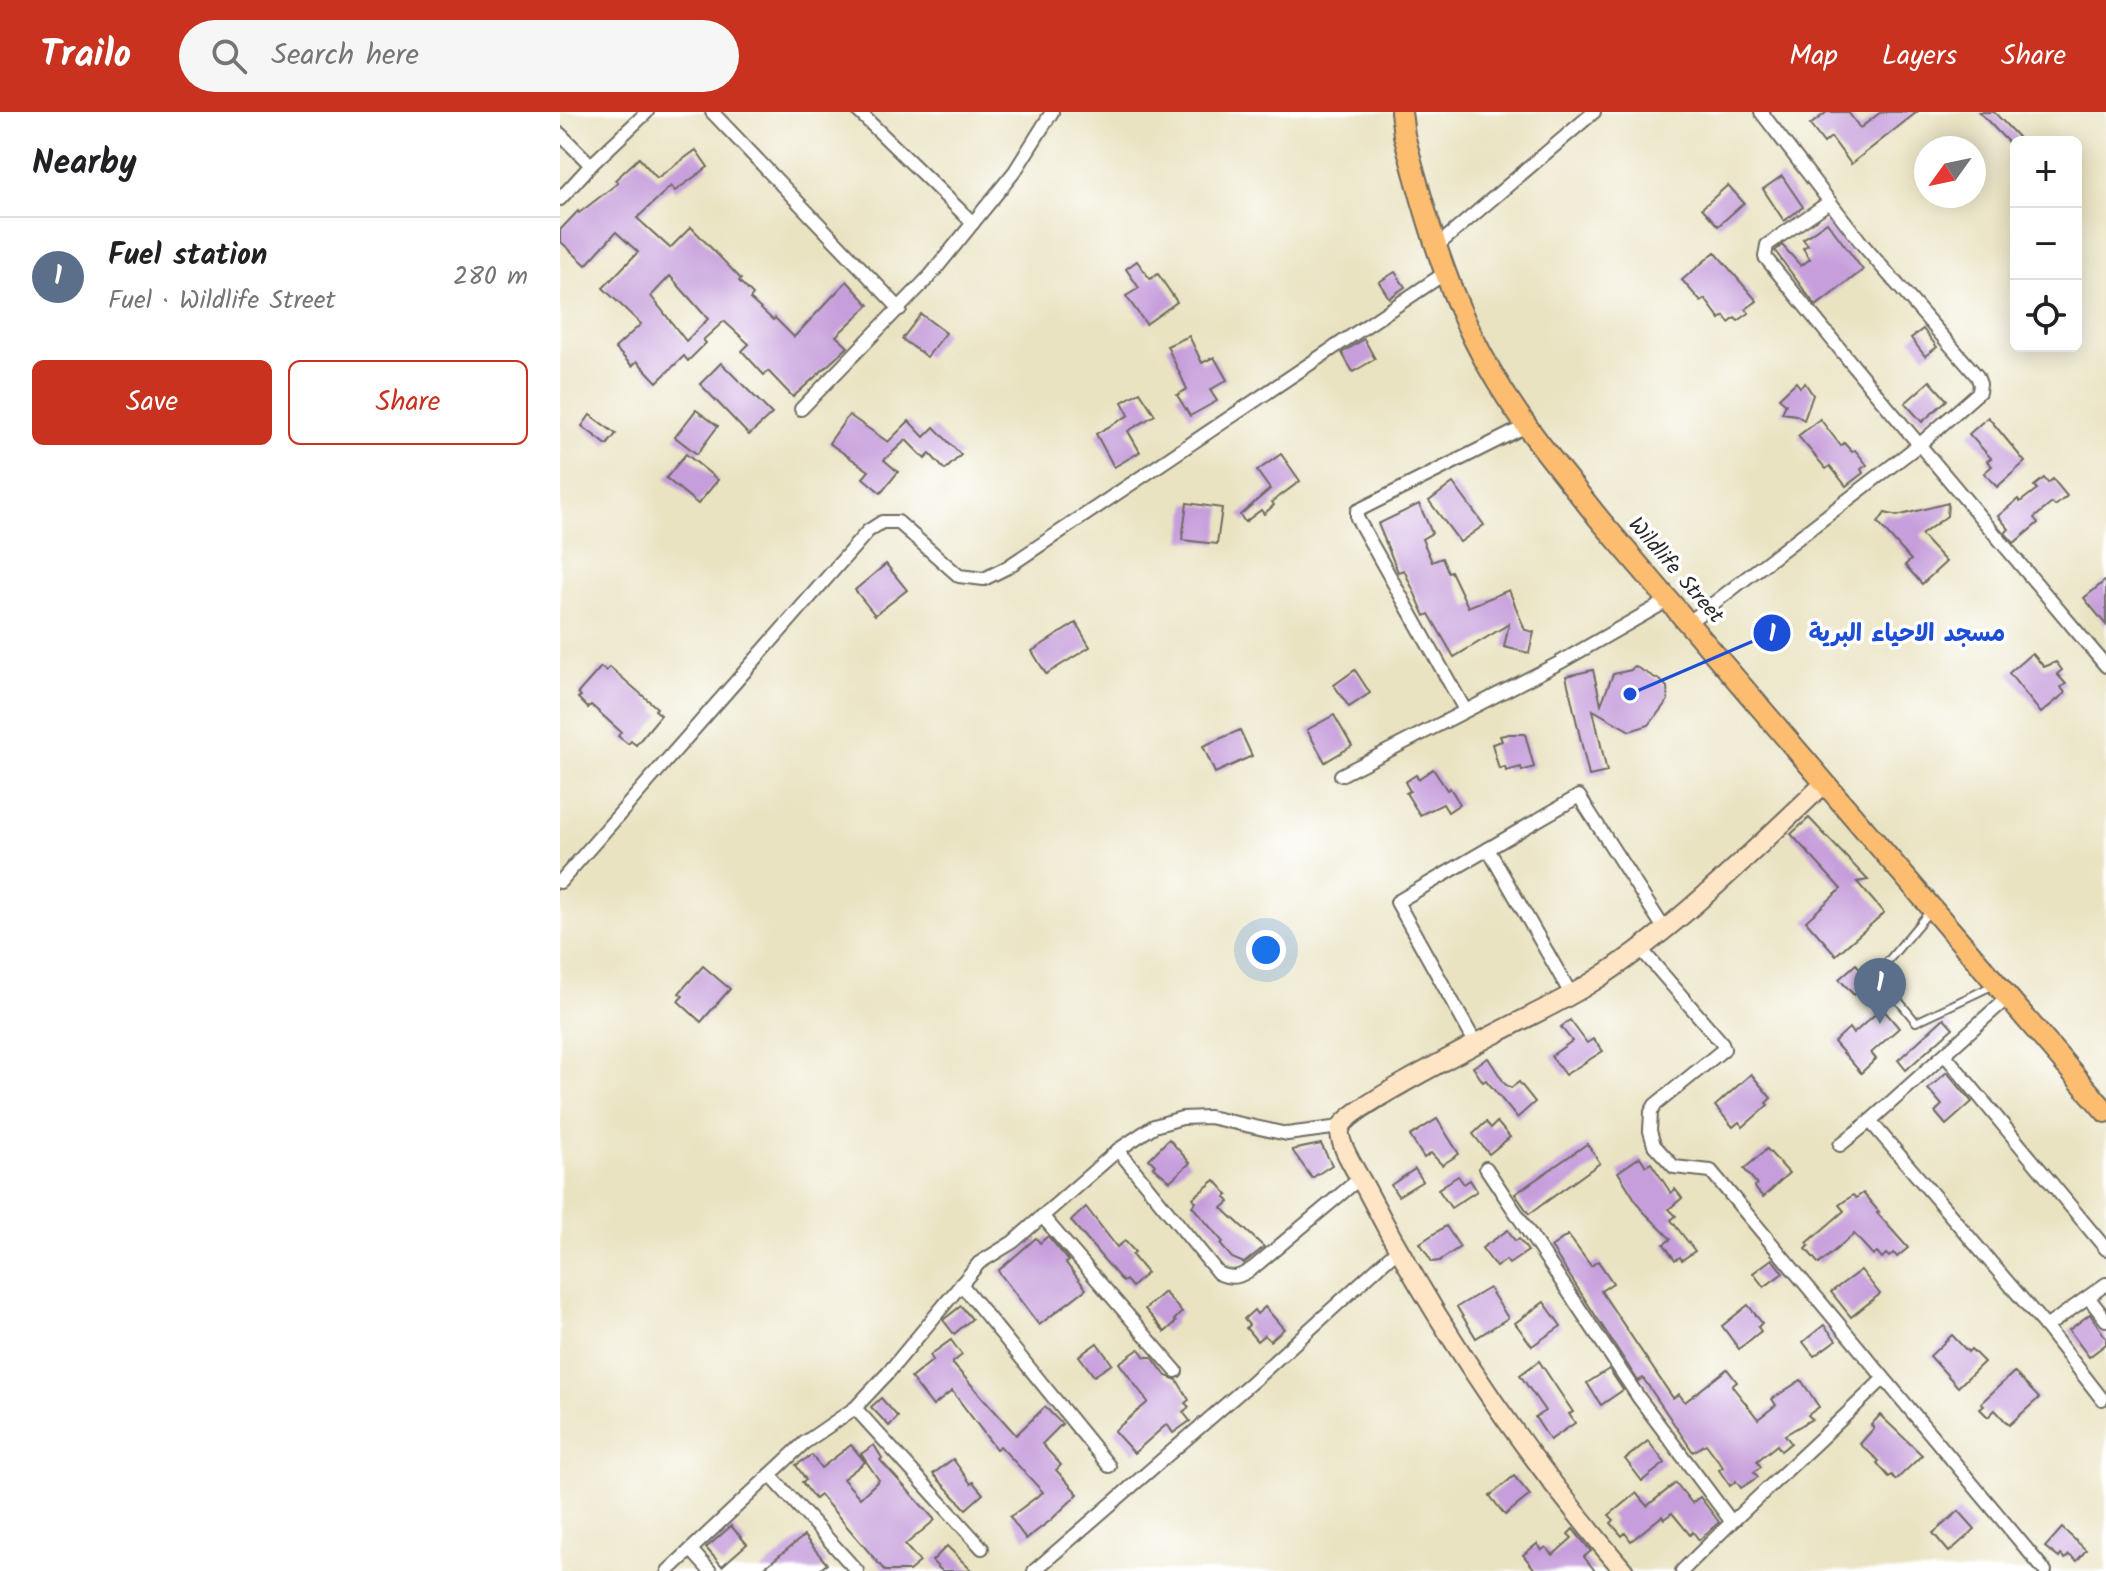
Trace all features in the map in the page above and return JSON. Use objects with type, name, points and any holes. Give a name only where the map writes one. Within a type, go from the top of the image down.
[{"type":"main road","name":"Wildlife Street","points":[[1401,112],[1404,135],[1445,273],[1488,367],[1528,425],[1600,520],[2106,1112]]},
{"type":"main road","points":[[1624,1571],[1578,1517],[1503,1417],[1397,1250],[1340,1137],[1340,1127],[1351,1115],[1571,994],[1640,948],[1665,930],[1825,783]]},
{"type":"street","points":[[560,199],[647,112]]},
{"type":"street","points":[[730,112],[716,117],[900,309]]},
{"type":"street","points":[[859,112],[973,223]]},
{"type":"street","points":[[1437,246],[1594,112]]},
{"type":"street","points":[[1688,623],[1920,444],[1979,392],[1977,376],[1828,203],[1761,112]]},
{"type":"street","points":[[801,409],[900,309],[973,223],[1015,171],[1049,113]]},
{"type":"street","points":[[560,134],[591,165]]},
{"type":"street","points":[[1828,203],[1767,245],[1765,257],[2106,666]]},
{"type":"street","points":[[560,882],[868,531],[882,522],[898,522],[959,576],[984,579],[1006,568],[1445,273]]},
{"type":"street","points":[[1465,710],[1357,518],[1357,511],[1528,425]]},
{"type":"street","points":[[1341,775],[1559,663],[1669,600]]},
{"type":"street","points":[[1476,1044],[1397,902],[1579,796],[1665,930]]},
{"type":"street","points":[[1488,849],[1571,994]]},
{"type":"street","points":[[1640,948],[1724,1049],[1655,1105],[1650,1119],[1654,1145],[1674,1167],[1711,1171],[2045,1571]]},
{"type":"street","points":[[1840,1145],[1945,1055],[2001,991]]},
{"type":"street","points":[[1945,1055],[2106,1249]]},
{"type":"street","points":[[668,1571],[804,1443],[855,1408],[979,1263],[1013,1242],[1118,1150],[1154,1126],[1182,1118],[1209,1117],[1287,1134],[1340,1127]]},
{"type":"street","points":[[1870,1121],[2046,1327],[2102,1399]]},
{"type":"street","points":[[1118,1150],[1218,1273],[1228,1278],[1240,1277],[1253,1268],[1360,1178]]},
{"type":"street","points":[[1486,1168],[1639,1398],[1731,1521]]},
{"type":"street","points":[[1042,1216],[1176,1371]]},
{"type":"street","points":[[1034,1571],[1254,1380],[1397,1250]]},
{"type":"street","points":[[961,1284],[1109,1466]]},
{"type":"street","points":[[2046,1327],[2106,1284]]},
{"type":"street","points":[[2088,1297],[2106,1320]]},
{"type":"street","points":[[1682,1571],[1883,1379]]},
{"type":"street","points":[[855,1408],[982,1548]]},
{"type":"street","points":[[770,1475],[857,1571]]},
{"type":"street","points":[[692,1551],[710,1571]]},
{"type":"lane","points":[[1932,909],[1883,967],[1885,984],[1916,1022],[2001,991]]},
{"type":"building","points":[[1827,112],[1848,112],[1860,128],[1881,112],[1917,112],[1851,164],[1831,137],[1824,143],[1810,125]]},
{"type":"building","points":[[1979,112],[1994,112],[2017,136],[2010,136],[2010,144]]},
{"type":"building","points":[[696,150],[708,167],[675,191],[671,186],[637,218],[670,248],[691,227],[741,279],[739,281],[753,295],[750,299],[794,337],[847,281],[869,305],[836,336],[848,347],[793,397],[768,371],[764,375],[742,351],[749,344],[724,321],[703,340],[706,343],[688,361],[684,356],[657,382],[637,361],[632,366],[615,348],[641,324],[603,288],[638,252],[616,232],[586,265],[560,241],[560,230],[578,211],[618,183],[615,180],[639,158],[657,178]],"holes":[[[670,276],[708,319],[686,341],[651,296]]]},
{"type":"building","points":[[1782,176],[1803,207],[1784,221],[1763,189]]},
{"type":"building","points":[[1728,185],[1744,203],[1718,226],[1702,208]]},
{"type":"building","points":[[1827,222],[1863,270],[1816,306],[1775,251],[1782,245],[1801,266],[1810,259],[1803,248],[1808,245],[1803,239]]},
{"type":"building","points":[[1715,252],[1757,301],[1746,309],[1749,313],[1738,321],[1735,318],[1729,323],[1724,316],[1720,319],[1705,299],[1701,302],[1682,280]]},
{"type":"building","points":[[1137,261],[1150,279],[1158,274],[1177,302],[1146,324],[1126,296],[1139,288],[1126,269]]},
{"type":"building","points":[[1395,272],[1405,287],[1389,298],[1379,282]]},
{"type":"building","points":[[921,314],[946,333],[927,357],[902,339]]},
{"type":"building","points":[[1923,329],[1937,347],[1925,356],[1911,338]]},
{"type":"building","points":[[1189,336],[1202,363],[1214,357],[1227,380],[1210,390],[1217,401],[1190,416],[1177,395],[1187,389],[1167,346]]},
{"type":"building","points":[[1364,339],[1375,359],[1353,372],[1342,353]]},
{"type":"building","points":[[721,363],[772,414],[749,435],[700,384]]},
{"type":"building","points":[[1930,381],[1947,400],[1922,422],[1905,403]]},
{"type":"building","points":[[1796,382],[1800,387],[1805,383],[1813,395],[1804,420],[1782,413],[1786,404],[1779,398]]},
{"type":"building","points":[[1140,392],[1155,415],[1128,431],[1140,452],[1114,467],[1096,434],[1129,415],[1122,402]]},
{"type":"building","points":[[696,410],[718,426],[697,454],[675,437]]},
{"type":"building","points":[[590,415],[616,434],[607,445],[582,426]]},
{"type":"building","points":[[849,415],[888,442],[909,421],[924,437],[934,427],[961,455],[945,470],[930,454],[925,459],[906,440],[884,460],[898,472],[881,493],[863,478],[869,471],[829,443]]},
{"type":"building","points":[[1988,417],[2025,462],[1997,487],[1984,473],[1992,466],[1987,461],[1991,458],[1969,434]]},
{"type":"building","points":[[1820,419],[1841,446],[1844,443],[1852,452],[1855,450],[1867,465],[1861,469],[1863,473],[1846,486],[1830,466],[1826,469],[1798,436]]},
{"type":"building","points":[[686,454],[718,480],[698,504],[666,478]]},
{"type":"building","points":[[1281,454],[1300,481],[1272,502],[1274,505],[1264,514],[1261,510],[1245,522],[1240,515],[1270,489],[1257,471]]},
{"type":"building","points":[[2044,478],[2048,483],[2053,479],[2067,496],[2055,506],[2052,503],[2034,518],[2038,523],[2014,543],[2005,533],[2009,529],[1998,516],[2018,499],[2020,502],[2037,489],[2034,486]]},
{"type":"building","points":[[1453,483],[1484,525],[1460,542],[1429,501]]},
{"type":"building","points":[[1187,503],[1222,508],[1217,544],[1182,540]]},
{"type":"building","points":[[1948,503],[1947,516],[1921,535],[1946,562],[1922,584],[1905,565],[1911,560],[1878,523],[1885,513],[1897,516]]},
{"type":"building","points":[[1419,504],[1432,533],[1422,539],[1432,562],[1442,558],[1468,607],[1509,590],[1525,630],[1534,632],[1529,653],[1504,647],[1509,624],[1454,657],[1429,614],[1425,616],[1404,570],[1398,572],[1378,524]]},
{"type":"building","points":[[886,564],[907,590],[875,615],[855,590]]},
{"type":"building","points":[[2106,580],[2106,625],[2084,598]]},
{"type":"building","points":[[1076,623],[1090,647],[1046,674],[1032,651]]},
{"type":"building","points":[[2032,653],[2044,667],[2056,662],[2062,670],[2057,674],[2066,684],[2061,687],[2065,693],[2041,713],[2009,673]]},
{"type":"building","points":[[1634,666],[1667,687],[1668,700],[1649,725],[1630,731],[1593,710],[1607,772],[1589,776],[1566,676],[1593,670],[1601,704],[1613,674],[1631,670]]},
{"type":"building","points":[[601,667],[606,671],[610,667],[661,715],[636,745],[631,741],[628,744],[618,736],[621,732],[591,705],[588,708],[578,698],[581,696],[578,693]]},
{"type":"building","points":[[1355,670],[1370,693],[1349,707],[1334,685]]},
{"type":"building","points":[[1334,715],[1352,746],[1325,762],[1307,730]]},
{"type":"building","points":[[1240,730],[1252,756],[1215,773],[1203,746]]},
{"type":"building","points":[[1525,734],[1534,767],[1522,771],[1521,767],[1506,771],[1505,767],[1499,769],[1492,744],[1502,741],[1500,736]]},
{"type":"building","points":[[1433,769],[1460,804],[1448,812],[1443,804],[1420,815],[1406,793],[1410,791],[1405,782],[1416,775],[1418,779]]},
{"type":"building","points":[[1809,818],[1868,880],[1857,882],[1884,913],[1836,955],[1806,921],[1841,889],[1791,834]]},
{"type":"building","points":[[1856,964],[1870,981],[1854,995],[1839,979]]},
{"type":"building","points":[[703,966],[730,989],[701,1022],[678,1001],[683,996],[679,993]]},
{"type":"building","points":[[1882,1008],[1899,1028],[1871,1053],[1876,1059],[1861,1073],[1834,1042],[1849,1028],[1853,1034]]},
{"type":"building","points":[[1944,1018],[1953,1028],[1906,1070],[1898,1060]]},
{"type":"building","points":[[1570,1020],[1587,1043],[1593,1039],[1603,1051],[1565,1075],[1551,1056],[1572,1041],[1561,1027]]},
{"type":"building","points":[[1488,1058],[1505,1084],[1511,1088],[1519,1082],[1535,1102],[1517,1118],[1473,1067]]},
{"type":"building","points":[[1947,1072],[1972,1102],[1946,1125],[1935,1112],[1942,1105],[1928,1089]]},
{"type":"building","points":[[1751,1074],[1771,1098],[1766,1103],[1768,1105],[1743,1127],[1739,1122],[1733,1127],[1715,1106]]},
{"type":"building","points":[[1437,1119],[1459,1154],[1442,1165],[1431,1153],[1424,1158],[1410,1136]]},
{"type":"building","points":[[1486,1122],[1491,1128],[1497,1122],[1510,1137],[1489,1154],[1473,1134]]},
{"type":"building","points":[[1169,1139],[1190,1163],[1170,1181],[1153,1167],[1155,1165],[1149,1159]]},
{"type":"building","points":[[1321,1144],[1332,1165],[1312,1178],[1292,1150]]},
{"type":"building","points":[[1587,1144],[1600,1163],[1529,1214],[1515,1194]]},
{"type":"building","points":[[1767,1149],[1789,1173],[1763,1197],[1744,1169]]},
{"type":"building","points":[[1640,1157],[1646,1166],[1651,1163],[1671,1193],[1675,1189],[1682,1198],[1669,1209],[1676,1216],[1671,1220],[1695,1251],[1682,1260],[1680,1257],[1675,1260],[1664,1244],[1671,1239],[1641,1209],[1618,1172]]},
{"type":"building","points":[[1415,1169],[1423,1181],[1398,1196],[1391,1185]]},
{"type":"building","points":[[1458,1176],[1464,1184],[1470,1180],[1477,1191],[1451,1208],[1438,1189]]},
{"type":"building","points":[[1215,1180],[1228,1195],[1225,1197],[1229,1202],[1222,1208],[1264,1247],[1244,1263],[1232,1258],[1220,1244],[1223,1242],[1192,1206],[1196,1202],[1193,1198]]},
{"type":"building","points":[[1863,1193],[1908,1248],[1897,1257],[1894,1253],[1882,1258],[1877,1252],[1873,1255],[1854,1234],[1819,1264],[1806,1249],[1809,1246],[1807,1243],[1844,1211],[1839,1205],[1853,1195],[1856,1198]]},
{"type":"building","points":[[1086,1207],[1117,1247],[1125,1241],[1135,1252],[1132,1255],[1147,1273],[1132,1287],[1126,1280],[1123,1282],[1071,1221]]},
{"type":"building","points":[[1446,1226],[1460,1247],[1439,1261],[1432,1262],[1420,1243]]},
{"type":"building","points":[[1508,1230],[1515,1241],[1519,1239],[1528,1251],[1509,1264],[1506,1260],[1496,1267],[1482,1248]]},
{"type":"building","points":[[1568,1235],[1591,1266],[1598,1261],[1613,1283],[1601,1291],[1673,1398],[1679,1394],[1685,1402],[1727,1369],[1737,1382],[1732,1386],[1758,1419],[1776,1405],[1772,1399],[1801,1380],[1819,1407],[1808,1415],[1812,1419],[1785,1435],[1791,1443],[1781,1451],[1777,1445],[1757,1461],[1761,1467],[1754,1472],[1758,1477],[1741,1488],[1736,1481],[1730,1486],[1719,1470],[1723,1467],[1706,1444],[1693,1452],[1643,1378],[1638,1381],[1551,1247]]},
{"type":"building","points":[[1048,1236],[1069,1261],[1066,1263],[1086,1289],[1039,1325],[998,1271],[1036,1238],[1040,1243]]},
{"type":"building","points":[[1772,1259],[1783,1273],[1764,1287],[1753,1273]]},
{"type":"building","points":[[1861,1270],[1880,1294],[1851,1317],[1831,1292]]},
{"type":"building","points":[[1489,1288],[1508,1318],[1476,1338],[1457,1307]]},
{"type":"building","points":[[1164,1292],[1182,1312],[1165,1332],[1145,1309]]},
{"type":"building","points":[[1544,1302],[1561,1326],[1532,1346],[1515,1323]]},
{"type":"building","points":[[1748,1305],[1762,1323],[1758,1327],[1761,1331],[1739,1349],[1722,1326]]},
{"type":"building","points":[[961,1306],[972,1319],[954,1334],[943,1320]]},
{"type":"building","points":[[1265,1307],[1284,1329],[1270,1341],[1264,1335],[1257,1341],[1246,1328],[1249,1325],[1244,1319],[1254,1310],[1257,1314]]},
{"type":"building","points":[[2090,1314],[2106,1338],[2106,1344],[2089,1357],[2069,1330]]},
{"type":"building","points":[[1824,1325],[1836,1340],[1814,1356],[1803,1342]]},
{"type":"building","points":[[1952,1335],[1968,1352],[1971,1349],[1984,1362],[1958,1387],[1930,1356]]},
{"type":"building","points":[[951,1340],[962,1355],[952,1363],[1016,1435],[1045,1407],[1062,1424],[1042,1444],[1061,1465],[1056,1470],[1078,1494],[1026,1539],[1010,1517],[1043,1492],[1000,1446],[996,1449],[952,1391],[933,1406],[911,1378],[933,1360],[930,1355]]},
{"type":"building","points":[[1097,1343],[1112,1364],[1094,1376],[1079,1356]]},
{"type":"building","points":[[1139,1349],[1145,1357],[1152,1357],[1166,1376],[1177,1380],[1189,1400],[1185,1403],[1189,1407],[1183,1412],[1190,1421],[1173,1433],[1167,1424],[1134,1453],[1114,1431],[1148,1402],[1119,1363]]},
{"type":"building","points":[[1539,1361],[1573,1412],[1569,1414],[1575,1423],[1550,1440],[1535,1417],[1545,1411],[1520,1375]]},
{"type":"building","points":[[1609,1369],[1623,1390],[1601,1405],[1587,1383]]},
{"type":"building","points":[[2014,1372],[2039,1398],[2009,1425],[1995,1410],[1988,1417],[1980,1409],[1984,1406],[1981,1403]]},
{"type":"building","points":[[881,1398],[898,1417],[889,1426],[871,1407]]},
{"type":"building","points":[[1880,1415],[1922,1455],[1896,1480],[1892,1475],[1889,1477],[1877,1463],[1879,1461],[1860,1444],[1874,1428],[1871,1425]]},
{"type":"building","points":[[1648,1441],[1665,1463],[1642,1481],[1625,1459]]},
{"type":"building","points":[[851,1445],[865,1462],[843,1479],[860,1498],[879,1480],[861,1454],[874,1445],[882,1458],[880,1460],[935,1520],[905,1545],[920,1562],[909,1571],[885,1571],[820,1495],[815,1499],[802,1482],[806,1480],[796,1465],[812,1455],[821,1468]]},
{"type":"building","points":[[953,1459],[971,1484],[973,1482],[983,1494],[966,1509],[933,1474]]},
{"type":"building","points":[[1514,1476],[1530,1495],[1505,1515],[1490,1496]]},
{"type":"building","points":[[1676,1483],[1692,1503],[1700,1497],[1719,1522],[1699,1540],[1693,1532],[1690,1535],[1672,1513],[1664,1519],[1662,1516],[1631,1541],[1611,1523],[1614,1520],[1609,1515],[1636,1493],[1647,1506]]},
{"type":"building","points":[[1959,1511],[1975,1529],[1949,1552],[1933,1533]]},
{"type":"building","points":[[731,1526],[747,1544],[722,1566],[706,1548]]},
{"type":"building","points":[[2062,1528],[2086,1550],[2077,1561],[2069,1555],[2065,1559],[2061,1555],[2059,1558],[2045,1547]]},
{"type":"building","points":[[1573,1529],[1591,1551],[1584,1557],[1595,1571],[1536,1571],[1523,1555],[1537,1544],[1542,1550],[1546,1547],[1553,1555],[1572,1538],[1568,1534]]},
{"type":"building","points":[[804,1536],[827,1564],[818,1571],[760,1571]]},
{"type":"building","points":[[947,1546],[972,1571],[942,1571],[932,1561]]},
{"type":"place","name":"مسجد الاحياء البرية","points":[[1630,694]]},
{"type":"place","name":"Fuel station","points":[[1880,1024]]}]
